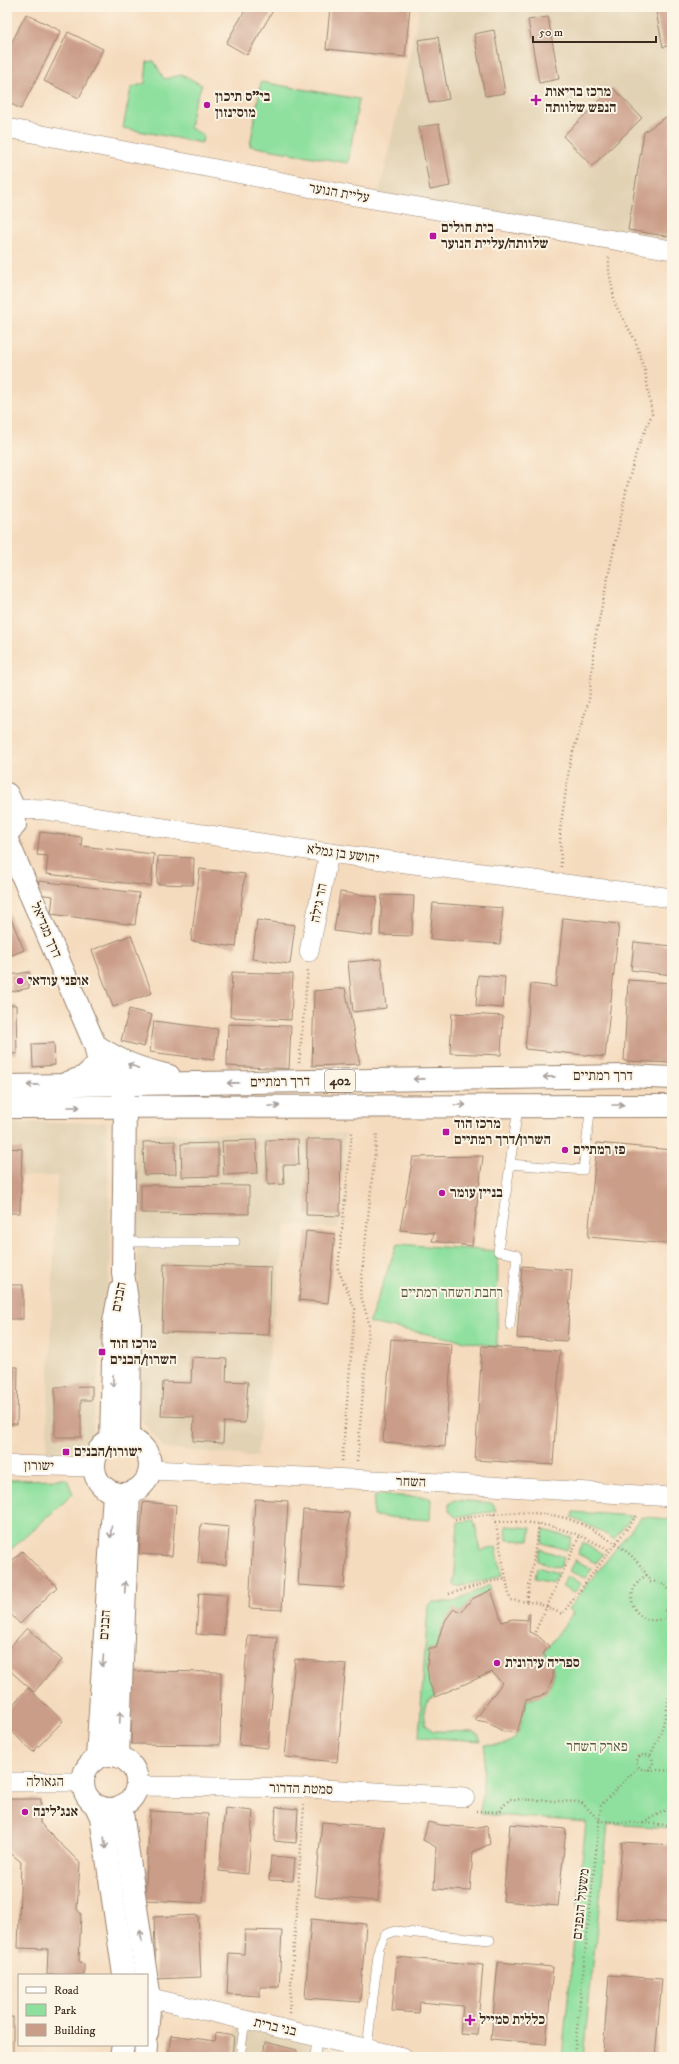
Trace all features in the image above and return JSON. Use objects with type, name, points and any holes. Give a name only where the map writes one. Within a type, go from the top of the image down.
[{"type":"main road","points":[[7,833],[15,825],[10,802]]},
{"type":"main road","name":"דרך מגדיאל","points":[[7,840],[95,1045],[122,1084],[125,1106]]},
{"type":"main road","points":[[95,1045],[121,1061],[142,1070],[198,1083]]},
{"type":"main road","points":[[61,1085],[84,1077],[99,1063],[95,1045]]},
{"type":"main road","name":"דרך רמתיים","points":[[7,1086],[627,1076],[672,1078]]},
{"type":"main road","name":"דרך רמתיים","points":[[7,1107],[518,1105],[672,1106]]},
{"type":"main road","name":"הבנים","points":[[120,1440],[130,1321],[123,1273],[125,1106]]},
{"type":"main road","points":[[120,1440],[140,1444],[146,1451],[150,1460],[150,1470],[143,1485],[122,1493],[105,1489],[99,1484],[94,1476],[94,1467],[98,1451],[120,1440]]},
{"type":"main road","name":"הבנים","points":[[107,1757],[122,1493]]},
{"type":"main road","points":[[96,1806],[104,1809],[121,1806],[134,1794],[136,1776],[126,1761],[107,1757],[87,1768],[83,1782],[86,1796],[96,1806],[101,1817],[124,1974]]},
{"type":"main road","points":[[121,1806],[146,1974]]},
{"type":"main road","points":[[121,2057],[122,2046]]},
{"type":"main road","points":[[145,2057],[146,2046]]},
{"type":"street","name":"עליית הנוער","points":[[7,128],[343,194],[672,250]]},
{"type":"street","name":"יהושע בן גמלא","points":[[10,802],[46,810],[329,853],[672,898]]},
{"type":"street","name":"הר גילה","points":[[309,952],[329,853]]},
{"type":"street","name":"ישורון","points":[[7,1465],[94,1467]]},
{"type":"street","name":"השחר","points":[[150,1470],[672,1498]]},
{"type":"street","name":"הגאולה","points":[[7,1782],[83,1782]]},
{"type":"street","name":"סמטת הדרור","points":[[136,1786],[306,1788],[471,1804]]},
{"type":"street","name":"בני ברית","points":[[148,1991],[245,2020],[317,2037],[354,2050],[403,2057]]},
{"type":"lane","points":[[510,1326],[517,1255],[498,1251],[518,1105]]},
{"type":"lane","points":[[510,1164],[583,1170],[591,1105]]},
{"type":"lane","points":[[124,1242],[235,1242]]},
{"type":"lane","points":[[354,2050],[379,1948],[385,1935],[395,1931],[490,1940]]},
{"type":"lane","points":[[240,2057],[245,2020]]},
{"type":"lane","points":[[315,2057],[317,2037]]},
{"type":"path","points":[[562,883],[560,831],[570,762],[589,700],[595,639],[627,487],[636,453],[652,414],[646,371],[635,340],[615,304],[609,271],[609,239]]},
{"type":"path","points":[[297,1081],[309,952]]},
{"type":"path","points":[[348,1480],[355,1309],[338,1269],[352,1132]]},
{"type":"path","points":[[348,1480],[369,1323],[360,1293],[377,1133]]},
{"type":"path","points":[[455,1520],[494,1514],[523,1513],[562,1517],[591,1529],[616,1543],[637,1560],[643,1567],[650,1582],[661,1582],[668,1588],[671,1601],[665,1610],[671,1631],[668,1701],[664,1722],[650,1756],[653,1764],[648,1770]]},
{"type":"path","points":[[494,1514],[510,1600],[527,1601],[547,1606],[562,1614],[638,1514]]},
{"type":"path","points":[[496,1522],[539,1524],[565,1529],[580,1535],[610,1552]]},
{"type":"path","points":[[527,1601],[539,1524]]},
{"type":"path","points":[[535,1632],[580,1535]]},
{"type":"path","points":[[647,1575],[636,1582],[633,1589],[632,1603],[635,1610],[646,1620],[654,1621],[668,1617]]},
{"type":"path","points":[[449,1594],[489,1582],[507,1579]]},
{"type":"path","points":[[668,1588],[672,1586]]},
{"type":"path","points":[[650,1756],[643,1754],[638,1757],[636,1762],[638,1767],[642,1770],[672,1771]]},
{"type":"path","name":"משעול הגפנים","points":[[574,2057],[601,1805],[638,1767]]},
{"type":"path","points":[[288,2030],[306,1788]]},
{"type":"path","points":[[471,1804],[498,1812],[510,1799],[581,1802],[600,1821],[672,1826]]},
{"type":"path","points":[[642,1824],[672,1806]]},
{"type":"shaded area","name":"מרכז בריאות הנפש שלוותה","points":[[420,7],[672,7],[672,244],[379,194]]},
{"type":"shaded area","points":[[107,1122],[111,1258],[92,1434],[75,1448],[46,1452],[57,1176],[7,1177],[7,1123]]},
{"type":"shaded area","points":[[345,1133],[339,1228],[285,1225],[257,1457],[164,1448],[140,1418],[135,1134]]},
{"type":"shaded area","points":[[235,2026],[370,2057],[231,2057]]},
{"type":"green space","points":[[154,61],[164,79],[182,75],[202,85],[193,107],[190,128],[203,135],[202,143],[123,128],[131,88],[145,83],[147,62]]},
{"type":"green space","points":[[261,82],[359,99],[348,163],[250,146]]},
{"type":"green space","name":"רחבת השחר רמתיים","points":[[397,1244],[498,1251],[497,1347],[369,1323]]},
{"type":"green space","points":[[67,1479],[73,1494],[7,1553],[7,1480]]},
{"type":"green space","points":[[377,1495],[426,1497],[431,1499],[430,1520],[373,1516],[374,1498]]},
{"type":"green space","points":[[454,1500],[493,1503],[496,1511],[455,1517],[449,1510],[449,1504]]},
{"type":"green space","points":[[573,1512],[633,1516],[614,1539],[572,1518]]},
{"type":"green space","name":"פארק השחר","points":[[641,1517],[672,1519],[672,1828],[608,1824],[583,2057],[562,2057],[586,1822],[481,1814],[485,1745],[506,1743],[513,1740],[517,1735],[526,1700],[542,1695],[551,1683],[553,1668],[543,1654],[573,1613],[568,1609]]},
{"type":"green space","points":[[474,1520],[481,1551],[496,1547],[502,1576],[456,1587],[454,1585],[458,1522]]},
{"type":"green space","points":[[506,1526],[531,1528],[529,1541],[507,1540]]},
{"type":"green space","points":[[544,1530],[572,1538],[567,1550],[542,1543]]},
{"type":"green space","points":[[583,1543],[603,1554],[596,1563],[578,1554]]},
{"type":"green space","points":[[540,1549],[564,1557],[560,1568],[538,1561]]},
{"type":"green space","points":[[575,1560],[592,1569],[585,1578],[569,1571]]},
{"type":"green space","points":[[537,1567],[558,1573],[553,1583],[535,1579]]},
{"type":"green space","points":[[567,1576],[581,1584],[574,1593],[562,1587]]},
{"type":"green space","points":[[490,1585],[491,1590],[472,1599],[461,1612],[454,1609],[442,1627],[436,1648],[429,1648],[429,1673],[435,1697],[428,1702],[425,1708],[426,1725],[433,1731],[473,1732],[478,1734],[481,1741],[419,1737],[428,1606],[433,1602],[452,1602]]},
{"type":"building","points":[[247,7],[275,7],[247,55],[226,43]]},
{"type":"building","points":[[330,7],[410,7],[405,57],[326,49]]},
{"type":"building","points":[[655,7],[672,7],[672,45],[663,47]]},
{"type":"building","points":[[26,14],[61,31],[21,109],[7,102],[7,52]]},
{"type":"building","points":[[548,17],[559,79],[539,83],[528,20]]},
{"type":"building","points":[[494,30],[505,93],[485,96],[474,34]]},
{"type":"building","points":[[68,32],[103,49],[79,98],[44,81]]},
{"type":"building","points":[[438,37],[449,99],[429,103],[418,40]]},
{"type":"building","points":[[613,88],[642,118],[592,166],[563,136]]},
{"type":"building","points":[[672,113],[672,237],[628,230],[644,132]]},
{"type":"building","points":[[439,124],[450,186],[430,190],[419,127]]},
{"type":"building","points":[[40,832],[82,837],[81,846],[154,854],[151,886],[46,874],[48,856],[37,855]]},
{"type":"building","points":[[158,856],[194,858],[193,885],[157,884]]},
{"type":"building","points":[[200,869],[245,874],[236,947],[191,941]]},
{"type":"building","points":[[39,881],[139,893],[135,925],[51,914],[53,896],[37,894]]},
{"type":"building","points":[[340,892],[377,897],[372,936],[334,931]]},
{"type":"building","points":[[382,895],[414,896],[412,936],[380,935]]},
{"type":"building","points":[[433,903],[503,908],[500,944],[430,939]]},
{"type":"building","points":[[7,909],[24,950],[7,957]]},
{"type":"building","points":[[563,918],[619,924],[605,1057],[525,1049],[531,984],[556,987]]},
{"type":"building","points":[[257,920],[295,925],[290,964],[252,959]]},
{"type":"building","points":[[131,935],[152,993],[113,1007],[92,950]]},
{"type":"building","points":[[634,942],[672,946],[672,975],[631,970]]},
{"type":"building","points":[[381,959],[386,1008],[353,1012],[348,962]]},
{"type":"building","name":"אופני עודאי","points":[[29,972],[29,988],[11,992],[10,975]]},
{"type":"building","points":[[232,972],[293,974],[291,1020],[230,1017]]},
{"type":"building","points":[[478,975],[505,977],[503,1008],[476,1006]]},
{"type":"building","points":[[628,980],[672,983],[672,1063],[624,1061]]},
{"type":"building","points":[[345,988],[360,1064],[312,1066],[314,991]]},
{"type":"building","points":[[7,1005],[16,1005],[17,1054],[7,1054]]},
{"type":"building","points":[[129,1009],[152,1015],[144,1047],[121,1041]]},
{"type":"building","points":[[452,1013],[503,1016],[501,1055],[450,1053]]},
{"type":"building","points":[[154,1021],[218,1029],[214,1060],[150,1052]]},
{"type":"building","points":[[228,1024],[291,1026],[289,1069],[227,1066]]},
{"type":"building","points":[[54,1043],[55,1065],[33,1067],[32,1044]]},
{"type":"building","points":[[298,1139],[299,1165],[283,1165],[284,1184],[268,1185],[266,1140]]},
{"type":"building","points":[[307,1139],[341,1139],[340,1216],[306,1215]]},
{"type":"building","points":[[256,1140],[258,1173],[224,1175],[222,1141]]},
{"type":"building","points":[[175,1141],[176,1174],[144,1175],[143,1142]]},
{"type":"building","points":[[218,1143],[218,1176],[182,1177],[181,1144]]},
{"type":"building","points":[[597,1143],[672,1150],[672,1199],[668,1244],[588,1237]]},
{"type":"building","points":[[7,1148],[22,1149],[20,1213],[7,1213]]},
{"type":"building","name":"בניין עומר","points":[[483,1156],[472,1246],[432,1241],[434,1233],[400,1230],[413,1157]]},
{"type":"building","points":[[141,1185],[249,1186],[249,1214],[141,1213]]},
{"type":"building","points":[[306,1231],[335,1234],[328,1303],[299,1300]]},
{"type":"building","points":[[164,1264],[271,1267],[269,1335],[162,1332]]},
{"type":"building","points":[[522,1266],[572,1270],[567,1341],[517,1338]]},
{"type":"building","points":[[7,1285],[23,1285],[23,1319],[7,1319]]},
{"type":"building","points":[[391,1339],[452,1344],[445,1447],[383,1442]]},
{"type":"building","points":[[482,1346],[560,1351],[553,1465],[475,1460]]},
{"type":"building","points":[[192,1357],[227,1359],[226,1381],[248,1382],[245,1423],[224,1422],[223,1443],[193,1441],[194,1417],[161,1416],[163,1382],[191,1383]]},
{"type":"building","points":[[7,1367],[18,1367],[17,1424],[7,1424]]},
{"type":"building","points":[[92,1386],[92,1400],[81,1400],[81,1437],[55,1437],[55,1387]]},
{"type":"building","points":[[255,1499],[288,1501],[282,1610],[249,1608]]},
{"type":"building","points":[[143,1502],[176,1505],[172,1556],[139,1554]]},
{"type":"building","points":[[303,1510],[349,1513],[344,1588],[298,1585]]},
{"type":"building","points":[[201,1524],[229,1527],[226,1565],[198,1563]]},
{"type":"building","points":[[22,1551],[57,1587],[20,1624],[7,1610],[7,1566]]},
{"type":"building","points":[[491,1590],[502,1622],[513,1619],[528,1620],[528,1613],[530,1613],[529,1632],[537,1635],[549,1646],[543,1654],[551,1662],[553,1678],[547,1692],[540,1697],[526,1700],[517,1733],[504,1732],[487,1722],[475,1720],[502,1683],[492,1672],[435,1697],[429,1682],[427,1666],[429,1648],[436,1648],[442,1627],[447,1618],[454,1609],[461,1612],[472,1599]]},
{"type":"building","points":[[199,1593],[227,1595],[223,1636],[196,1634]]},
{"type":"building","points":[[27,1628],[62,1660],[34,1692],[7,1668],[7,1650]]},
{"type":"building","points":[[248,1635],[277,1637],[268,1748],[239,1745]]},
{"type":"building","points":[[295,1659],[346,1664],[337,1762],[285,1757]]},
{"type":"building","points":[[132,1671],[221,1672],[220,1745],[131,1744]]},
{"type":"building","points":[[28,1688],[63,1721],[33,1752],[7,1727],[7,1711]]},
{"type":"building","points":[[7,1799],[41,1799],[40,1823],[80,1863],[77,1909],[81,1914],[79,1961],[84,1965],[84,1974],[47,1974],[48,1949],[18,1948],[21,1862],[7,1850]]},
{"type":"building","points":[[276,1807],[298,1809],[296,1843],[274,1841]]},
{"type":"building","points":[[225,1808],[253,1811],[248,1874],[219,1871]]},
{"type":"building","points":[[150,1811],[208,1814],[203,1903],[145,1900]]},
{"type":"building","points":[[322,1822],[384,1827],[378,1901],[315,1896]]},
{"type":"building","points":[[428,1822],[440,1825],[478,1828],[487,1826],[490,1844],[473,1852],[470,1891],[434,1889],[436,1847],[423,1840]]},
{"type":"building","points":[[510,1824],[566,1829],[558,1906],[503,1901]]},
{"type":"building","points":[[622,1842],[672,1845],[672,1923],[616,1918]]},
{"type":"building","points":[[271,1856],[295,1858],[293,1881],[269,1880]]},
{"type":"building","points":[[198,1915],[201,1977],[156,1979],[154,1917]]},
{"type":"building","points":[[311,1919],[366,1924],[360,2002],[305,1998]]},
{"type":"building","points":[[245,1930],[282,1931],[279,1987],[260,1987],[260,1996],[227,1994],[229,1953],[244,1954]]},
{"type":"building","points":[[397,1957],[483,1965],[477,2035],[460,2034],[463,2006],[420,2002],[419,2013],[392,2011]]},
{"type":"building","points":[[498,1962],[553,1967],[546,2044],[491,2039]]},
{"type":"building","points":[[609,1975],[662,1979],[655,2057],[603,2053]]},
{"type":"building","points":[[7,2017],[13,2017],[13,2057],[7,2057]]},
{"type":"building","points":[[216,2033],[234,2036],[232,2057],[168,2057],[171,2035],[215,2041]]},
{"type":"building","points":[[265,2042],[297,2050],[296,2057],[263,2057]]},
{"type":"place","name":"מרכז בריאות הנפש שלוותה","points":[[536,100]]},
{"type":"place","name":"בי\"ס תיכון מוסינזון","points":[[207,105]]},
{"type":"place","name":"בית חולים שלוותה/עליית הנוער","points":[[433,236]]},
{"type":"place","name":"אופני עודאי","points":[[20,981]]},
{"type":"place","name":"מרכז הוד השרון/דרך רמתיים","points":[[446,1132]]},
{"type":"place","name":"פז רמתיים","points":[[565,1150]]},
{"type":"place","name":"בניין עומר","points":[[442,1193]]},
{"type":"place","name":"מרכז הוד השרון/הבנים","points":[[102,1352]]},
{"type":"place","name":"ישורון/הבנים","points":[[66,1452]]},
{"type":"place","name":"ספריה עירונית","points":[[497,1663]]},
{"type":"place","name":"אנג'לינה","points":[[25,1812]]},
{"type":"place","name":"כללית סמייל","points":[[470,2020]]}]
